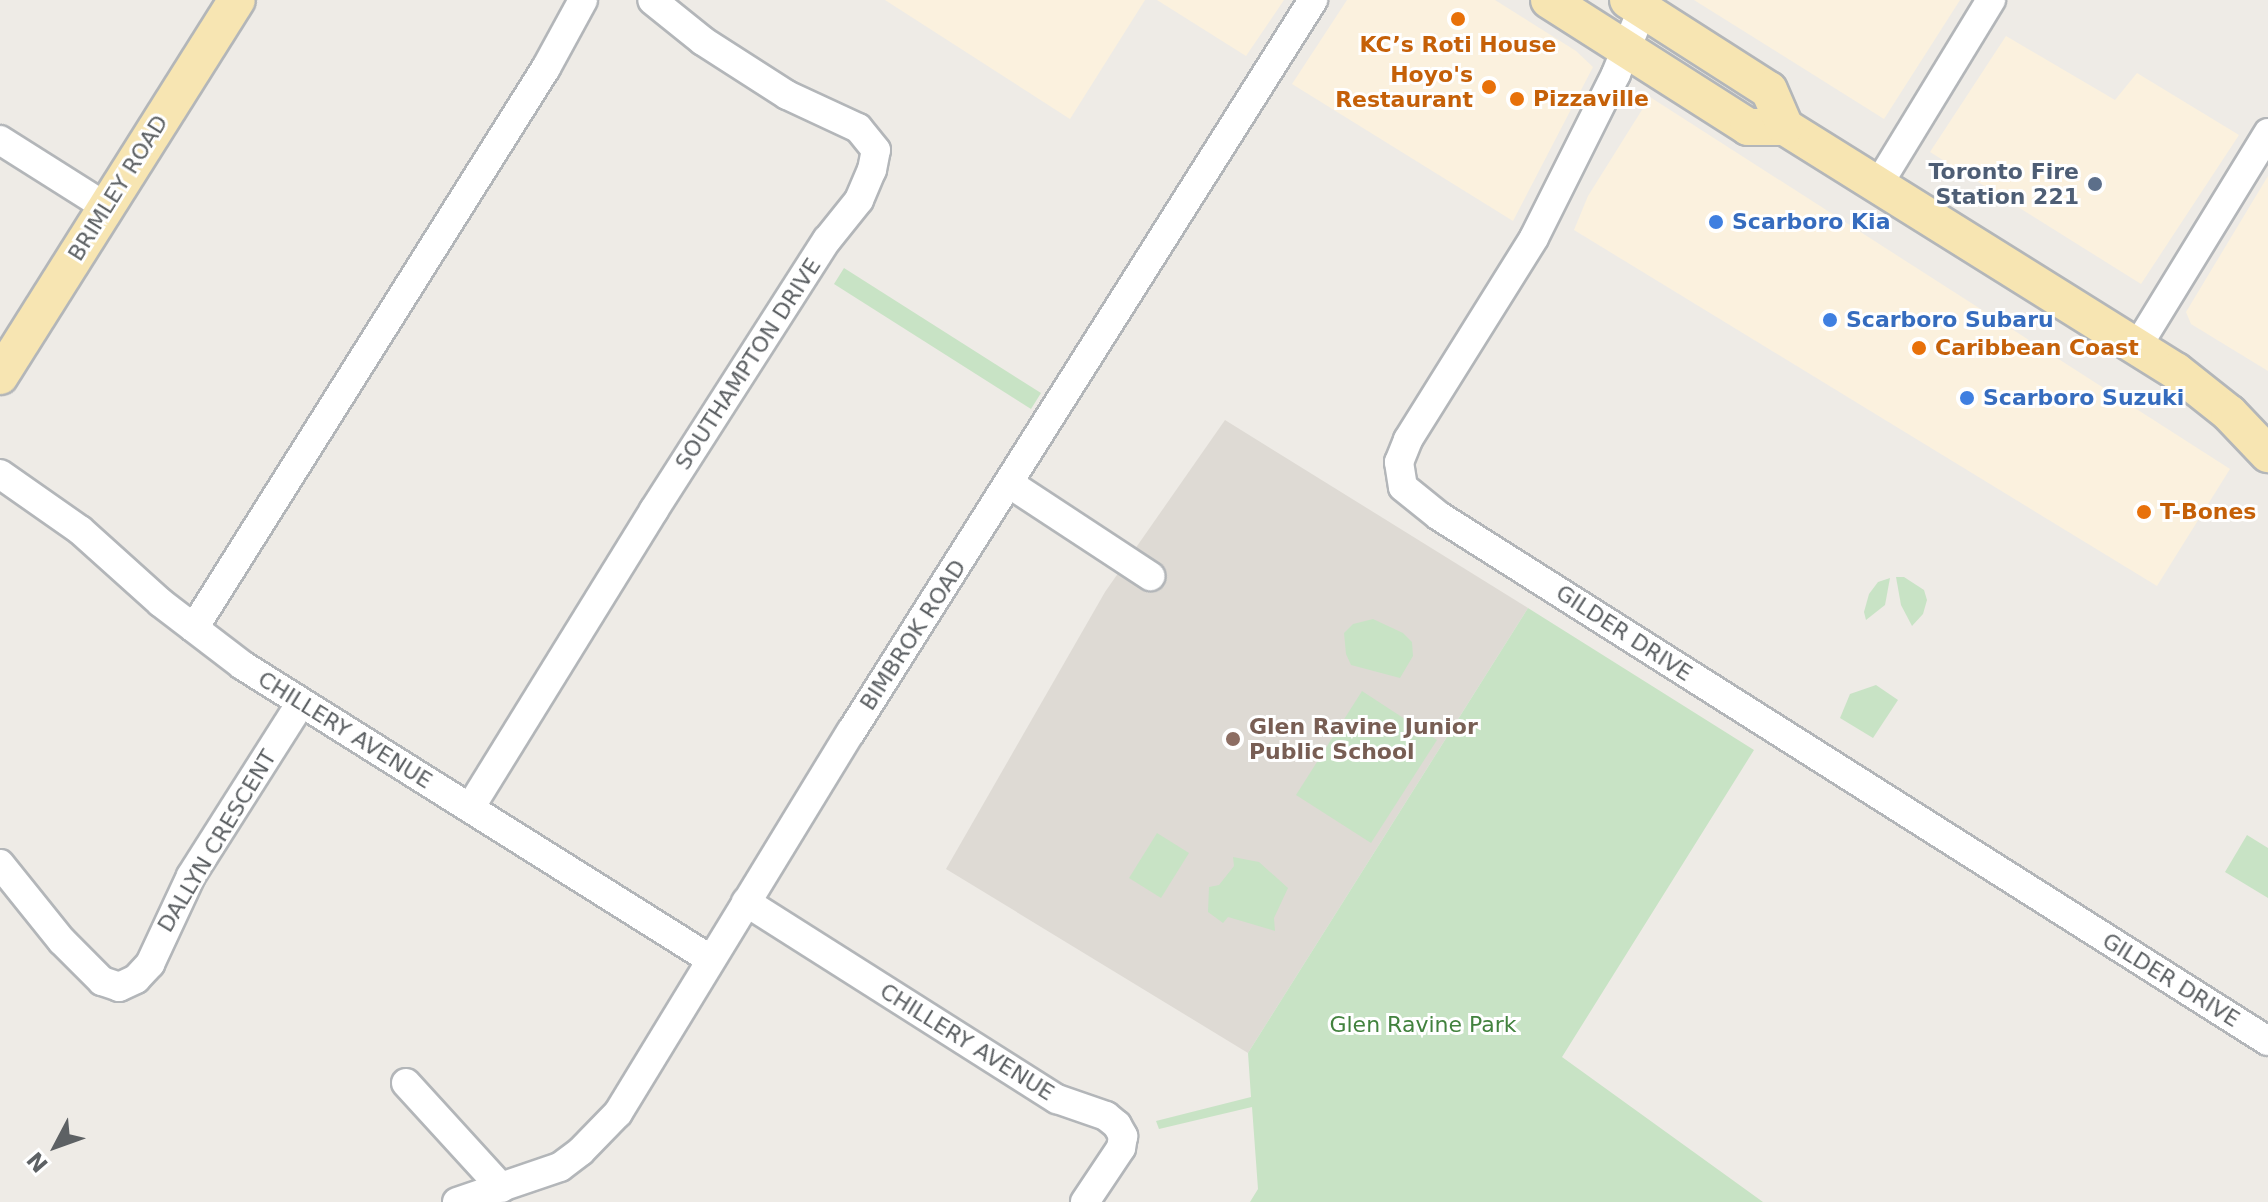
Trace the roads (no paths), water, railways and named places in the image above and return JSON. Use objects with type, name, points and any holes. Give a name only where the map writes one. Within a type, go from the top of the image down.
[{"type":"main road","name":"BRIMLEY ROAD","points":[[0,376],[237,0]]},
{"type":"main road","points":[[1549,0],[1748,127],[1785,127],[2176,371],[2229,413],[2268,454]]},
{"type":"main road","points":[[1639,3],[1769,90],[1785,127]]},
{"type":"street","points":[[194,628],[546,68],[583,0]]},
{"type":"street","name":"SOUTHAMPTON DRIVE","points":[[470,808],[662,497],[827,240],[859,200],[872,170],[876,150],[858,128],[787,95],[703,41],[652,0]]},
{"type":"street","name":"BIMBROK ROAD","points":[[457,1202],[560,1167],[581,1151],[618,1113],[710,959],[1313,0]]},
{"type":"street","points":[[1878,185],[1991,0]]},
{"type":"street","name":"GILDER DRIVE","points":[[1639,3],[1625,50],[1534,238],[1408,440],[1399,462],[1403,487],[1439,516],[2268,1041]]},
{"type":"street","points":[[2137,347],[2268,133]]},
{"type":"street","points":[[0,140],[106,207]]},
{"type":"street","name":"CHILLERY AVENUE","points":[[0,474],[80,530],[194,628],[301,703],[710,959]]},
{"type":"street","points":[[1010,484],[1150,576]]},
{"type":"street","name":"DALLYN CRESCENT","points":[[0,864],[62,941],[102,981],[119,987],[136,979],[150,964],[191,876],[301,703]]},
{"type":"street","name":"CHILLERY AVENUE","points":[[746,902],[1057,1099],[1106,1116],[1117,1125],[1123,1136],[1121,1148],[1085,1202]]},
{"type":"street","points":[[406,1083],[502,1188]]},
{"type":"place","name":"KC’s Roti House","points":[[1458,19]]},
{"type":"place","name":"Hoyo's Restaurant","points":[[1489,87]]},
{"type":"place","name":"Pizzaville","points":[[1517,99]]},
{"type":"place","name":"Toronto Fire Station 221","points":[[2095,184]]},
{"type":"place","name":"Scarboro Kia","points":[[1716,222]]},
{"type":"place","name":"Scarboro Subaru","points":[[1830,320]]},
{"type":"place","name":"Caribbean Coast","points":[[1919,348]]},
{"type":"place","name":"Scarboro Suzuki","points":[[1967,398]]},
{"type":"place","name":"T-Bones","points":[[2144,512]]},
{"type":"place","name":"Glen Ravine Junior Public School","points":[[1233,739]]},
{"type":"park label","name":"Glen Ravine Park","points":[[1423,1025]]}]
